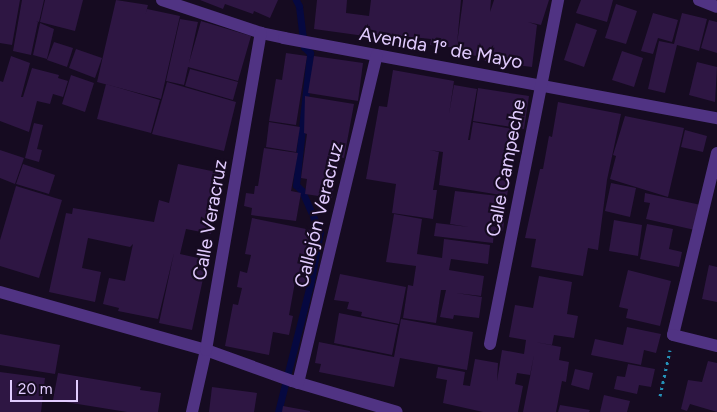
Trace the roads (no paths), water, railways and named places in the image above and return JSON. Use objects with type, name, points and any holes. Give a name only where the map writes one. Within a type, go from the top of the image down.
[{"type":"street","name":"Avenida 1º de Mayo","points":[[162,0],[261,33],[311,44],[717,118]]},
{"type":"street","name":"Calle Campeche","points":[[490,344],[558,0]]},
{"type":"street","points":[[699,0],[717,8]]},
{"type":"street","name":"Calle Veracruz","points":[[192,412],[206,350],[261,33]]},
{"type":"street","name":"Callejón Veracruz","points":[[295,382],[377,55]]},
{"type":"street","points":[[717,153],[673,335],[717,346]]},
{"type":"street","points":[[0,292],[206,350],[295,382],[397,412]]},
{"type":"waterway","points":[[278,412],[310,285],[320,232],[302,191],[296,185],[310,53],[304,47],[299,6],[296,0]]}]
